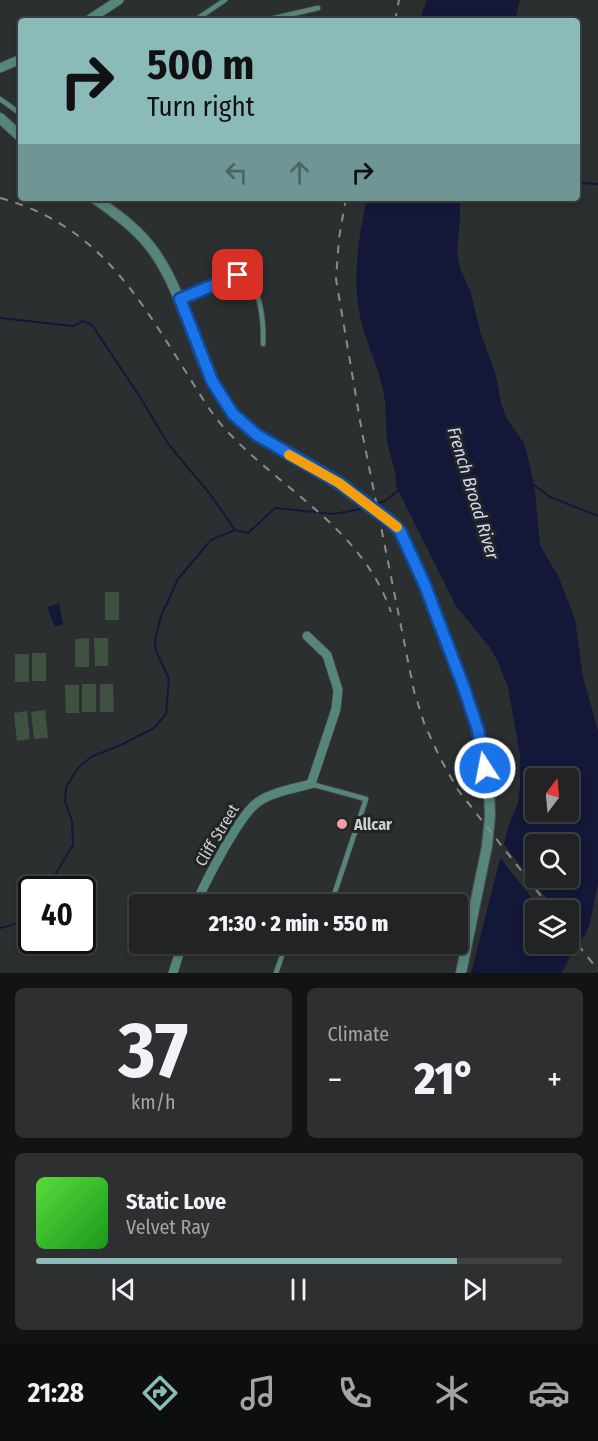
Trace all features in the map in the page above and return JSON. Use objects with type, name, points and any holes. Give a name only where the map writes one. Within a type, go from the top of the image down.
[{"type":"street","points":[[92,18],[119,0]]},
{"type":"street","points":[[0,68],[18,60]]},
{"type":"street","points":[[0,118],[18,134]]},
{"type":"street","points":[[98,201],[134,228],[164,267],[180,299],[212,381],[233,414],[257,435],[339,483],[400,531],[424,583],[464,688],[478,730],[489,788],[490,816],[487,846],[461,973]]},
{"type":"street","points":[[307,636],[327,655],[338,690],[336,709],[311,784]]},
{"type":"street","name":"Cliff Street","points":[[201,894],[247,812],[259,801],[311,784]]},
{"type":"street","points":[[173,973],[179,954]]},
{"type":"lane","points":[[198,18],[221,1]]},
{"type":"lane","points":[[275,18],[318,8]]},
{"type":"lane","points":[[0,99],[18,112]]},
{"type":"lane","points":[[180,299],[238,275],[250,278],[261,309],[264,325],[263,344]]},
{"type":"lane","points":[[311,784],[366,799],[334,894]]},
{"type":"lane","points":[[276,973],[283,954]]},
{"type":"green space","points":[[105,592],[119,592],[119,620],[105,620]]},
{"type":"green space","points":[[89,638],[89,667],[75,667],[75,639]]},
{"type":"green space","points":[[94,638],[108,638],[108,666],[95,666]]},
{"type":"green space","points":[[32,653],[46,653],[46,681],[32,681]]},
{"type":"green space","points":[[15,654],[29,654],[29,682],[15,682]]},
{"type":"green space","points":[[82,684],[96,684],[96,712],[82,712]]},
{"type":"green space","points":[[100,684],[113,684],[114,712],[100,712]]},
{"type":"green space","points":[[65,685],[79,685],[79,713],[66,713]]},
{"type":"green space","points":[[45,710],[48,738],[34,739],[31,712]]},
{"type":"green space","points":[[27,711],[30,739],[17,741],[14,713]]},
{"type":"water","points":[[427,0],[520,0],[516,18],[420,18]]},
{"type":"water","name":"French Broad River","points":[[366,201],[460,201],[457,251],[460,268],[471,293],[480,331],[496,376],[501,403],[507,419],[523,442],[527,453],[535,491],[540,545],[559,578],[575,619],[583,677],[598,731],[598,883],[586,933],[579,943],[579,900],[525,900],[525,954],[572,954],[562,973],[471,973],[509,824],[518,803],[520,756],[508,687],[498,662],[491,649],[456,606],[396,486],[395,470],[387,440],[382,386],[359,309],[357,261]]},
{"type":"water","points":[[59,603],[63,624],[55,627],[47,607]]},
{"type":"pier","points":[[501,841],[525,871],[525,888],[538,888],[548,900],[533,900],[498,855]]},
{"type":"waterway","points":[[580,183],[598,184]]},
{"type":"waterway","points":[[0,318],[73,326],[83,321],[92,325],[169,445],[210,494],[235,530]]},
{"type":"waterway","points":[[533,484],[550,497],[598,516]]},
{"type":"waterway","points":[[374,505],[385,501],[399,490]]},
{"type":"waterway","points":[[54,876],[73,845],[72,821],[65,802],[66,788],[77,769],[91,757],[154,728],[166,714],[169,679],[156,651],[155,640],[161,616],[178,579],[211,540],[235,530],[248,533],[275,508],[334,514],[366,508]]},
{"type":"waterway","points":[[0,928],[18,922]]},
{"type":"railway","points":[[396,18],[399,0]]},
{"type":"railway","points":[[0,198],[33,210],[62,225],[87,243],[109,264],[148,313],[219,422],[247,451],[340,533],[361,557],[378,583],[391,612]]},
{"type":"railway","points":[[345,201],[339,238],[336,279],[362,432],[414,691],[424,723],[458,790],[544,900]]},
{"type":"railway","points":[[579,946],[598,970]]},
{"type":"slow traffic","points":[[289,455],[339,483],[397,527]]},
{"type":"place","name":"Allcar","points":[[342,824]]},
{"type":"route","points":[[238,275],[180,299],[202,360],[217,392],[233,414],[257,435],[339,483],[400,531],[424,583],[464,688],[478,730],[485,768]]}]
